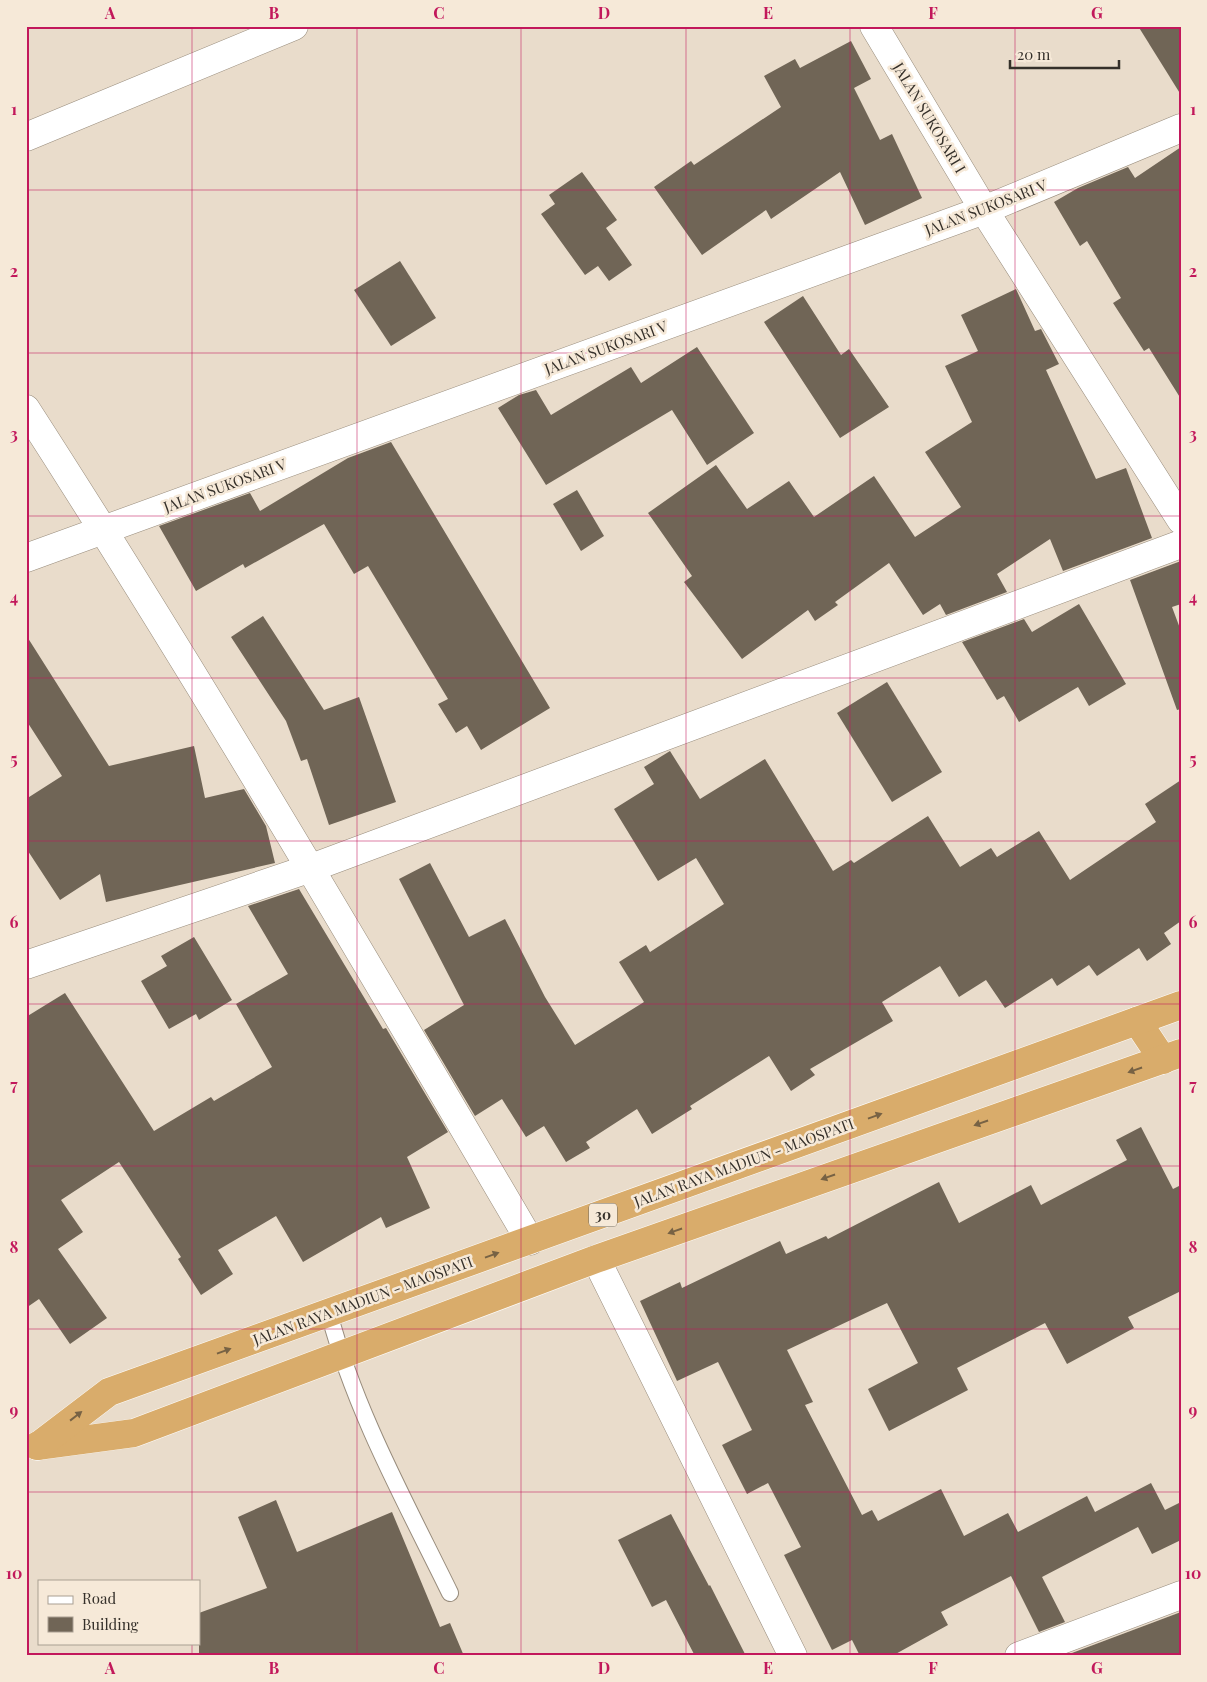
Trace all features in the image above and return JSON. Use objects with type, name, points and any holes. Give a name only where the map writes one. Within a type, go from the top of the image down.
[{"type":"highway","name":"JALAN RAYA MADIUN - MAOSPATI","points":[[32,1447],[109,1392],[1181,1005]]},
{"type":"highway","points":[[1137,1021],[1172,1057]]},
{"type":"highway","name":"JALAN RAYA MADIUN - MAOSPATI","points":[[32,1447],[134,1433],[596,1259],[1172,1057]]},
{"type":"street","points":[[26,137],[294,26]]},
{"type":"street","name":"JALAN SUKOSARI I","points":[[874,26],[984,210],[1181,520]]},
{"type":"street","name":"JALAN SUKOSARI V","points":[[26,558],[984,210],[1181,128]]},
{"type":"street","points":[[26,409],[104,530],[311,868],[530,1241]]},
{"type":"street","points":[[26,965],[311,868],[1181,544]]},
{"type":"street","points":[[596,1259],[793,1656]]},
{"type":"street","points":[[1019,1656],[1181,1595]]},
{"type":"lane","points":[[329,1312],[340,1354],[363,1414],[450,1593]]},
{"type":"building","points":[[1138,26],[1181,26],[1181,95]]},
{"type":"building","points":[[851,41],[871,79],[854,88],[880,140],[892,134],[922,198],[865,225],[840,172],[771,219],[766,210],[702,255],[654,187],[691,161],[694,165],[781,107],[764,76],[795,59],[800,68]]},
{"type":"building","points":[[1181,147],[1181,399],[1149,348],[1144,351],[1113,303],[1121,298],[1087,241],[1080,246],[1054,202],[1078,188],[1128,167],[1135,178]]},
{"type":"building","points":[[582,172],[617,220],[606,228],[632,265],[609,281],[598,266],[585,275],[541,214],[555,204],[549,195]]},
{"type":"building","points":[[400,261],[436,318],[391,346],[354,290]]},
{"type":"building","points":[[1016,289],[1035,331],[1041,329],[1059,364],[1046,370],[1096,479],[1126,468],[1152,538],[1063,571],[1050,539],[997,574],[1007,592],[946,615],[940,604],[923,615],[889,563],[835,602],[838,605],[815,621],[808,610],[742,659],[684,582],[692,576],[648,513],[716,465],[747,509],[789,481],[814,517],[874,476],[915,537],[961,507],[925,452],[972,422],[945,366],[978,351],[961,315]]},
{"type":"building","points":[[803,296],[841,355],[849,349],[889,407],[840,438],[764,322]]},
{"type":"building","points":[[697,347],[754,433],[707,465],[672,410],[546,485],[498,408],[519,395],[536,390],[551,415],[631,367],[641,383]]},
{"type":"building","points":[[391,442],[550,708],[481,750],[467,726],[456,733],[438,704],[448,699],[368,566],[354,574],[324,524],[245,568],[243,564],[196,591],[159,526],[250,493],[260,511],[348,458]]},
{"type":"building","points":[[577,490],[604,536],[581,551],[553,504]]},
{"type":"building","points":[[1181,561],[1181,604],[1172,607],[1181,631],[1181,709],[1177,710],[1130,580]]},
{"type":"building","points":[[1079,604],[1126,684],[1089,706],[1078,687],[1019,722],[1004,696],[997,700],[962,642],[1024,619],[1032,632]]},
{"type":"building","points":[[263,616],[324,710],[359,697],[396,802],[329,825],[307,759],[301,761],[286,721],[231,637]]},
{"type":"building","points":[[26,635],[109,766],[194,746],[205,798],[244,789],[266,826],[275,863],[106,902],[100,874],[60,900],[26,848],[26,799],[62,776],[26,720]]},
{"type":"building","points":[[887,682],[942,772],[892,802],[837,713]]},
{"type":"building","points":[[670,751],[700,799],[765,759],[833,871],[851,860],[854,863],[928,816],[960,867],[991,848],[997,857],[1039,831],[1070,880],[1156,822],[1145,804],[1181,780],[1181,921],[1164,933],[1171,944],[1147,961],[1139,948],[1097,976],[1089,965],[1057,986],[1052,978],[1005,1008],[986,980],[959,997],[940,966],[882,1002],[893,1021],[810,1069],[815,1075],[791,1091],[769,1056],[690,1106],[692,1109],[652,1134],[637,1109],[586,1142],[590,1148],[566,1162],[544,1126],[526,1137],[502,1099],[475,1116],[424,1030],[464,1005],[399,879],[430,863],[469,937],[505,919],[545,997],[575,1045],[644,1002],[619,962],[646,945],[650,952],[724,904],[696,858],[658,881],[614,809],[654,784],[644,767]]},
{"type":"building","points":[[299,889],[383,1029],[386,1028],[448,1132],[407,1157],[430,1208],[386,1228],[381,1217],[303,1262],[276,1216],[218,1250],[233,1274],[201,1295],[178,1259],[181,1257],[119,1162],[61,1200],[83,1232],[58,1249],[107,1318],[70,1344],[39,1299],[26,1308],[26,1017],[65,993],[154,1131],[211,1097],[214,1101],[272,1067],[236,1004],[288,974],[248,906]]},
{"type":"building","points":[[194,937],[232,1000],[199,1020],[196,1014],[169,1029],[141,981],[167,966],[161,956]]},
{"type":"building","points":[[1141,1127],[1173,1189],[1181,1185],[1181,1291],[1128,1317],[1134,1328],[1067,1364],[1045,1323],[957,1368],[968,1390],[889,1431],[868,1389],[918,1363],[887,1303],[787,1350],[813,1402],[805,1405],[862,1515],[872,1510],[878,1521],[941,1489],[964,1536],[1008,1513],[1018,1532],[1087,1496],[1095,1512],[1151,1483],[1165,1510],[1181,1502],[1181,1540],[1152,1554],[1138,1527],[1042,1577],[1065,1622],[1039,1632],[1011,1576],[941,1612],[948,1625],[892,1656],[860,1656],[852,1640],[832,1650],[784,1555],[801,1547],[768,1483],[747,1494],[722,1445],[752,1430],[718,1362],[677,1381],[640,1301],[680,1282],[682,1288],[780,1241],[786,1254],[826,1236],[828,1239],[939,1182],[959,1223],[1031,1185],[1041,1205],[1127,1160],[1116,1140]]},
{"type":"building","points":[[276,1500],[297,1552],[392,1512],[440,1627],[450,1623],[464,1656],[199,1656],[200,1613],[267,1588],[238,1517]]},
{"type":"building","points":[[671,1514],[746,1656],[695,1656],[666,1600],[652,1607],[618,1540]]},
{"type":"building","points":[[1181,1612],[1181,1656],[1064,1656]]}]
